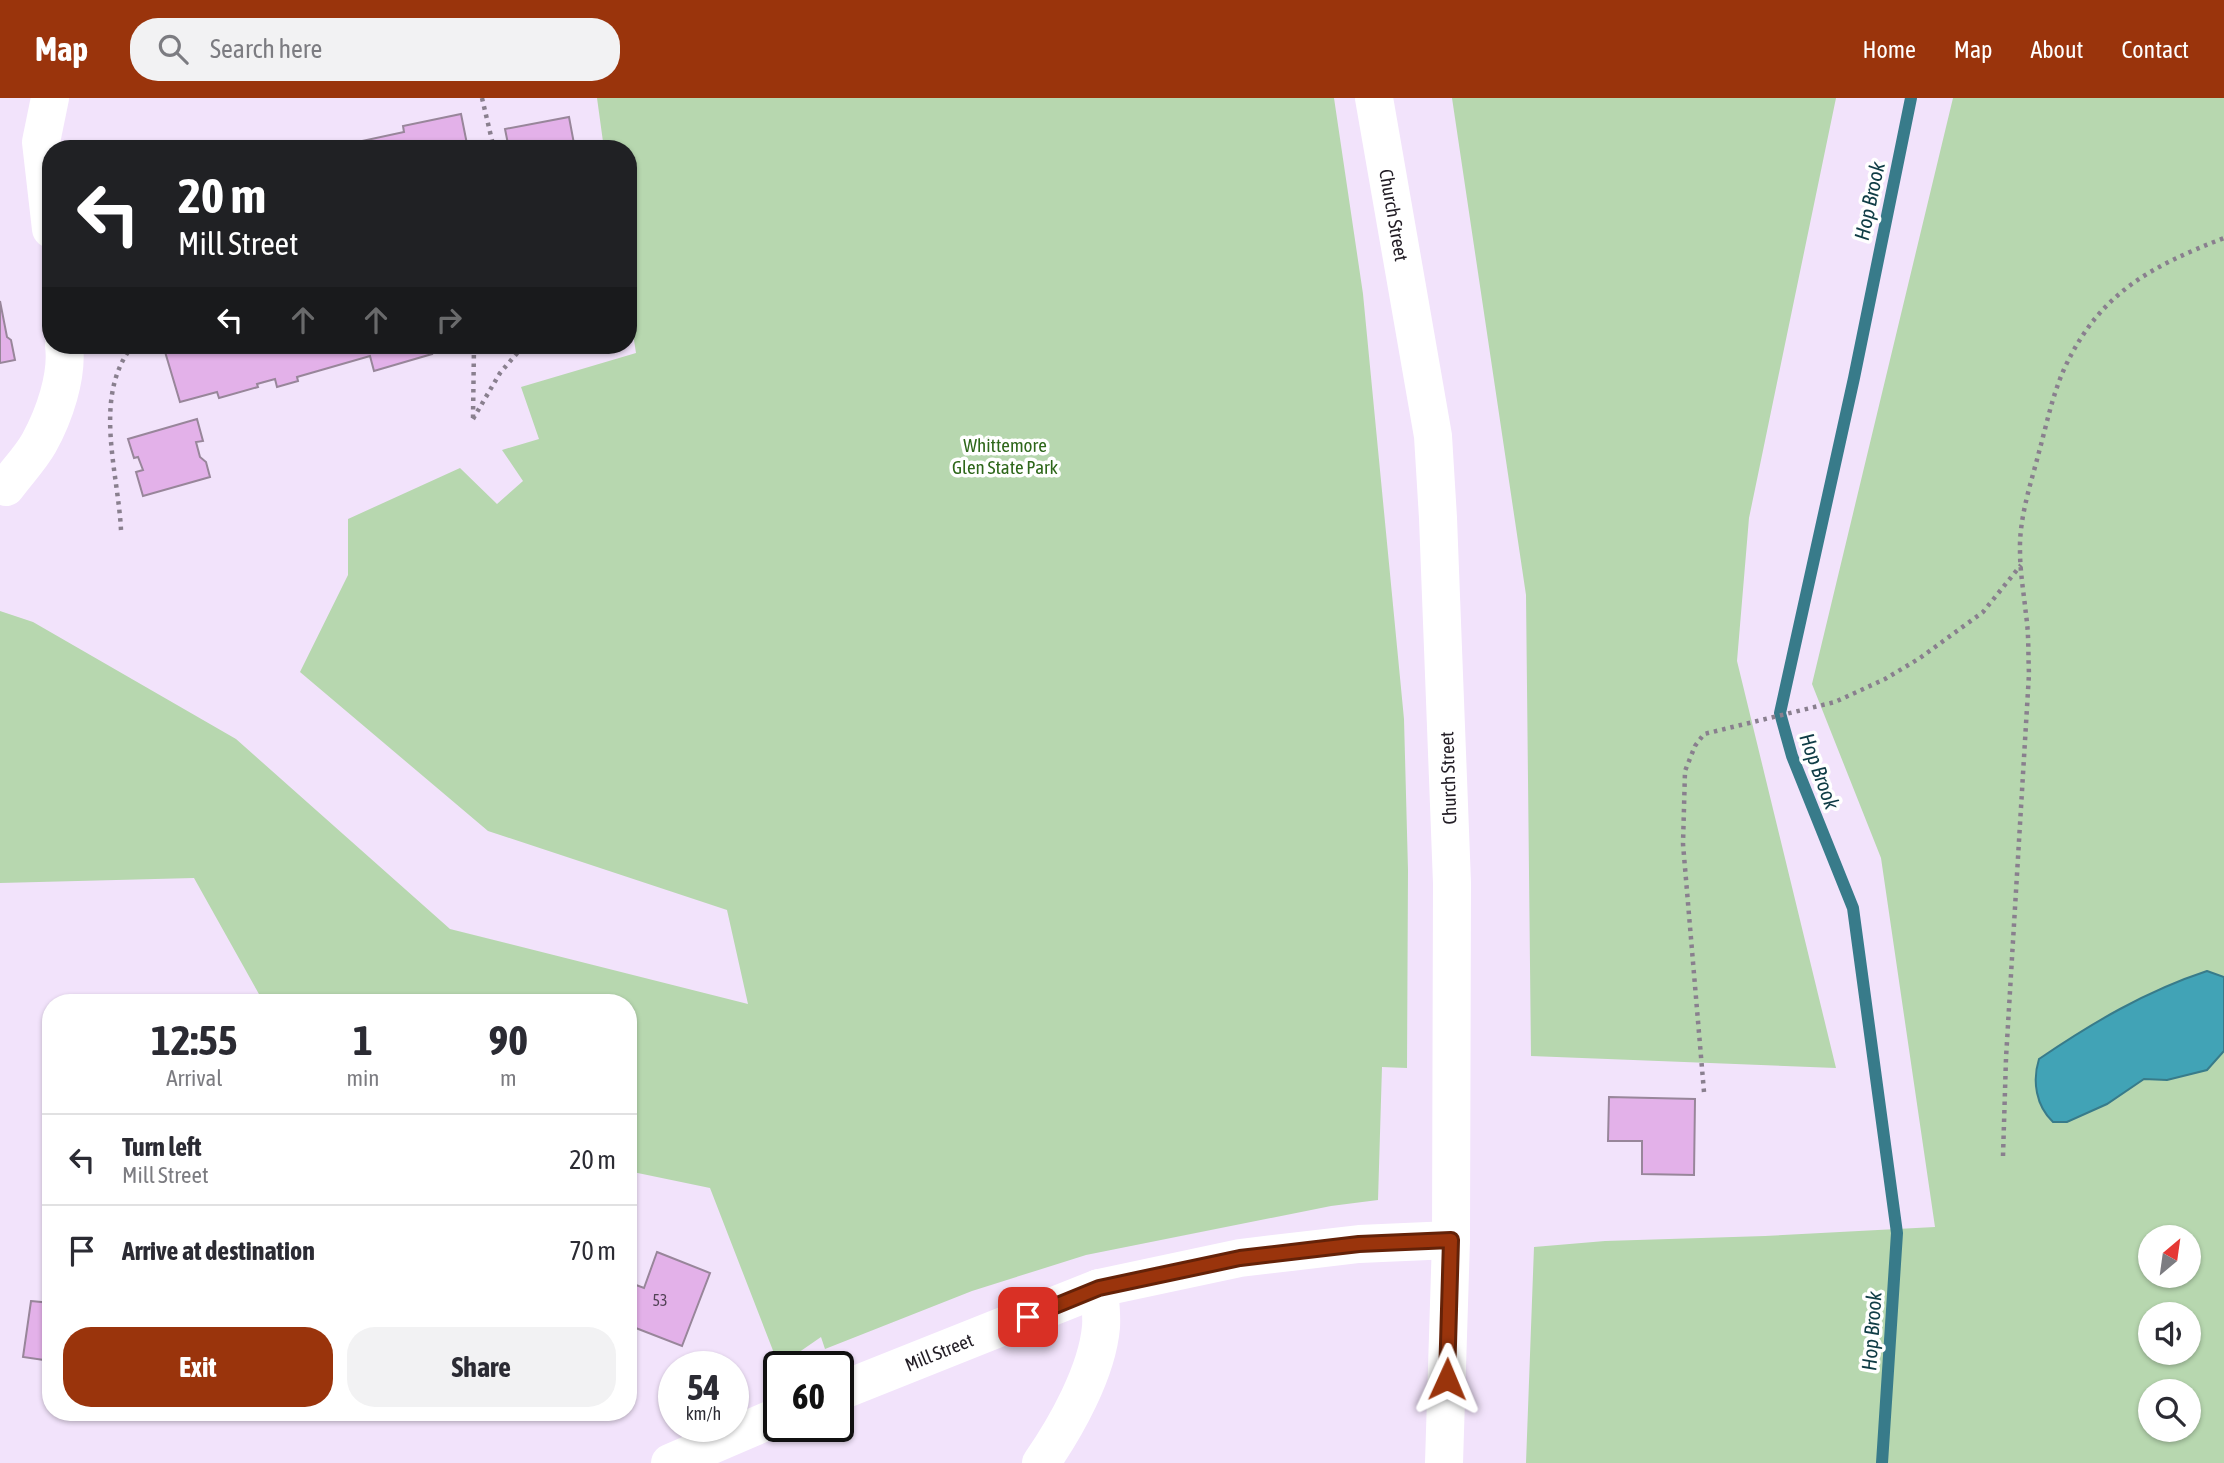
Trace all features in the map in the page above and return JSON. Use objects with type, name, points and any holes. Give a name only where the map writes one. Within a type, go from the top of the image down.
[{"type":"main road","points":[[42,151],[41,142],[50,98]]},
{"type":"main road","name":"Church Street","points":[[1374,98],[1433,436],[1452,883],[1451,1240],[1444,1463]]},
{"type":"main road","points":[[3,486],[38,444],[53,412],[65,354]]},
{"type":"main road","name":"Mill Street","points":[[854,1386],[1099,1288],[1240,1258],[1359,1244],[1451,1240]]},
{"type":"main road","points":[[1041,1463],[1073,1407],[1091,1368],[1101,1328],[1099,1288]]},
{"type":"main road","points":[[670,1463],[763,1423]]},
{"type":"path","points":[[482,98],[492,140]]},
{"type":"path","points":[[2003,1156],[2006,1058],[2029,674],[2020,550],[2024,513],[2053,399],[2066,365],[2084,335],[2117,295],[2145,273],[2224,238]]},
{"type":"path","points":[[121,530],[111,446],[110,407],[121,360],[126,354]]},
{"type":"path","points":[[474,354],[473,419],[500,373],[516,354]]},
{"type":"path","points":[[1704,1092],[1683,844],[1685,771],[1695,746],[1704,734],[1803,711],[1885,679],[1920,658],[1983,611],[2021,564]]},
{"type":"green space","name":"Whittemore Glen State Park","points":[[597,98],[1334,98],[1363,294],[1404,719],[1408,870],[1407,1068],[1382,1067],[1378,1200],[1331,1206],[1086,1255],[972,1291],[825,1349],[821,1337],[801,1351],[773,1351],[710,1188],[637,1173],[637,994],[259,994],[194,878],[0,883],[0,611],[33,622],[236,739],[450,929],[748,1004],[727,910],[488,831],[300,672],[348,575],[348,519],[460,468],[497,504],[523,481],[502,450],[539,439],[521,387],[637,354],[637,140],[603,140]]},
{"type":"green space","points":[[1452,98],[1836,98],[1749,518],[1737,661],[1836,1068],[1531,1056],[1526,595]]},
{"type":"green space","points":[[1953,98],[2224,98],[2224,1463],[1526,1463],[1534,1247],[1605,1241],[1935,1227],[1881,858],[1812,684]]},
{"type":"water","points":[[2207,971],[2224,977],[2224,1051],[2207,1070],[2167,1080],[2144,1079],[2107,1104],[2067,1122],[2053,1122],[2047,1116],[2037,1093],[2039,1059],[2120,1009],[2162,988]]},
{"type":"building","points":[[461,114],[466,140],[367,140],[404,132],[403,126]]},
{"type":"building","points":[[569,117],[573,140],[507,140],[505,129]]},
{"type":"building","points":[[0,301],[15,360],[0,363]]},
{"type":"building","points":[[166,354],[432,354],[374,371],[370,356],[297,377],[298,381],[277,387],[275,379],[257,384],[258,387],[219,398],[217,392],[180,402]]},
{"type":"building","points":[[197,419],[203,441],[196,442],[210,477],[143,496],[136,472],[143,470],[138,457],[134,458],[128,439]]},
{"type":"building","points":[[1609,1097],[1695,1099],[1694,1175],[1642,1174],[1642,1141],[1608,1141]]},
{"type":"building","points":[[657,1252],[710,1273],[682,1346],[637,1328],[637,1285],[644,1288]]},
{"type":"building","points":[[31,1301],[42,1302],[42,1360],[23,1357]]},
{"type":"waterway","name":"Hop Brook","points":[[1882,1463],[1897,1233],[1853,908],[1792,756],[1780,713],[1854,378],[1911,98]]},
{"type":"route","points":[[1028,1317],[1099,1288],[1240,1258],[1359,1244],[1451,1240],[1447,1379]]}]
